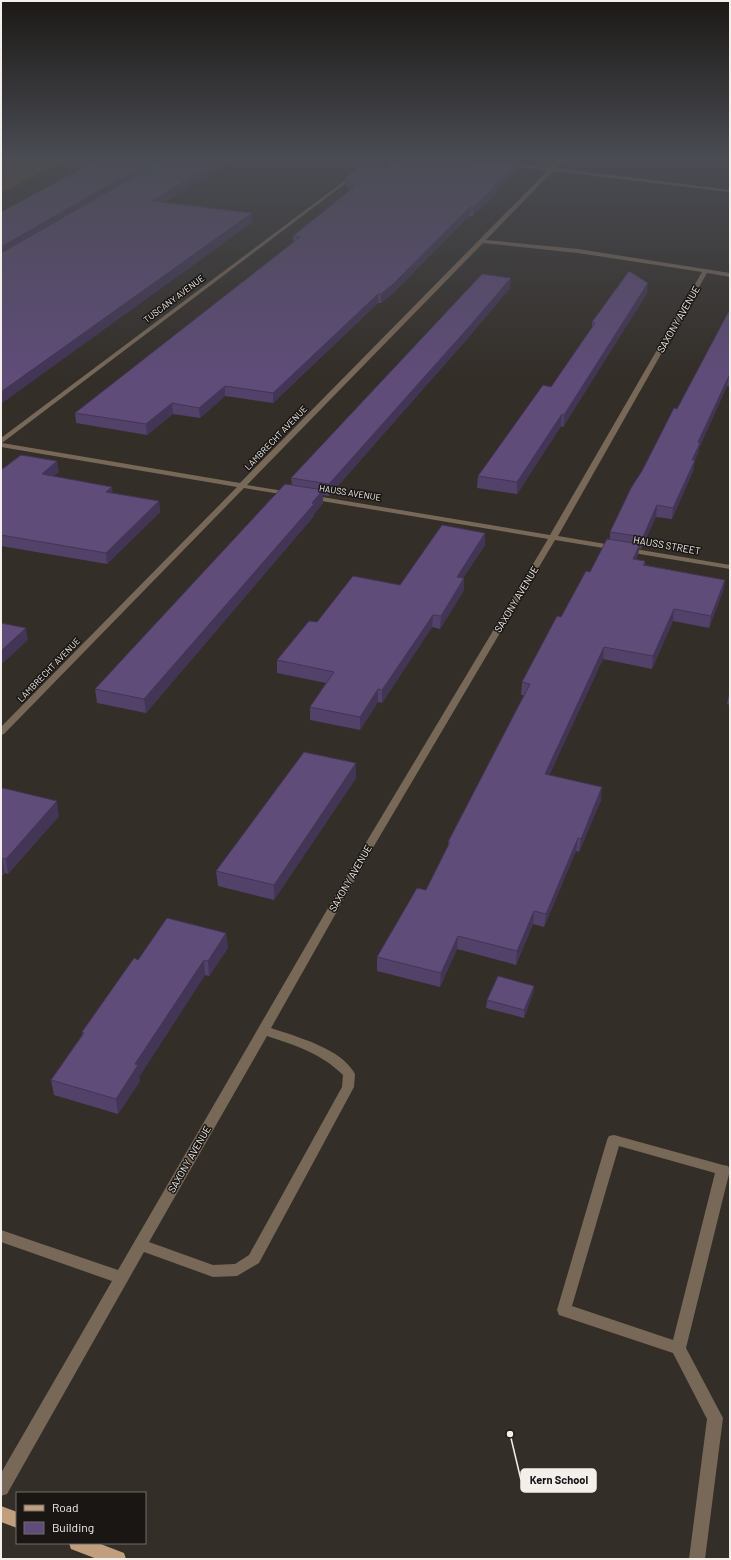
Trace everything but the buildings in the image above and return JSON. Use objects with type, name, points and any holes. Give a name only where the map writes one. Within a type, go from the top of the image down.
[{"type":"main road","points":[[1,1514],[16,1520]]},
{"type":"main road","points":[[80,1544],[118,1559]]},
{"type":"street","name":"TUSCANY AVENUE","points":[[1,441],[280,231]]},
{"type":"street","name":"LAMBRECHT AVENUE","points":[[1,732],[490,231]]},
{"type":"street","points":[[480,241],[578,251],[730,275]]},
{"type":"street","name":"SAXONY AVENUE","points":[[1,1488],[369,846],[553,537],[705,271]]},
{"type":"street","name":"HAUSS AVENUE","points":[[1,445],[553,537]]},
{"type":"street","name":"HAUSS STREET","points":[[553,537],[730,567]]},
{"type":"street","points":[[140,1245],[213,1271],[237,1270],[254,1259],[348,1087],[349,1074],[339,1062],[316,1048],[264,1030]]},
{"type":"street","points":[[678,1348],[564,1310],[614,1140],[723,1170],[678,1348],[715,1418],[697,1559]]},
{"type":"street","points":[[1,1236],[122,1278]]},
{"type":"place","name":"Kern School","points":[[510,1434]]}]
